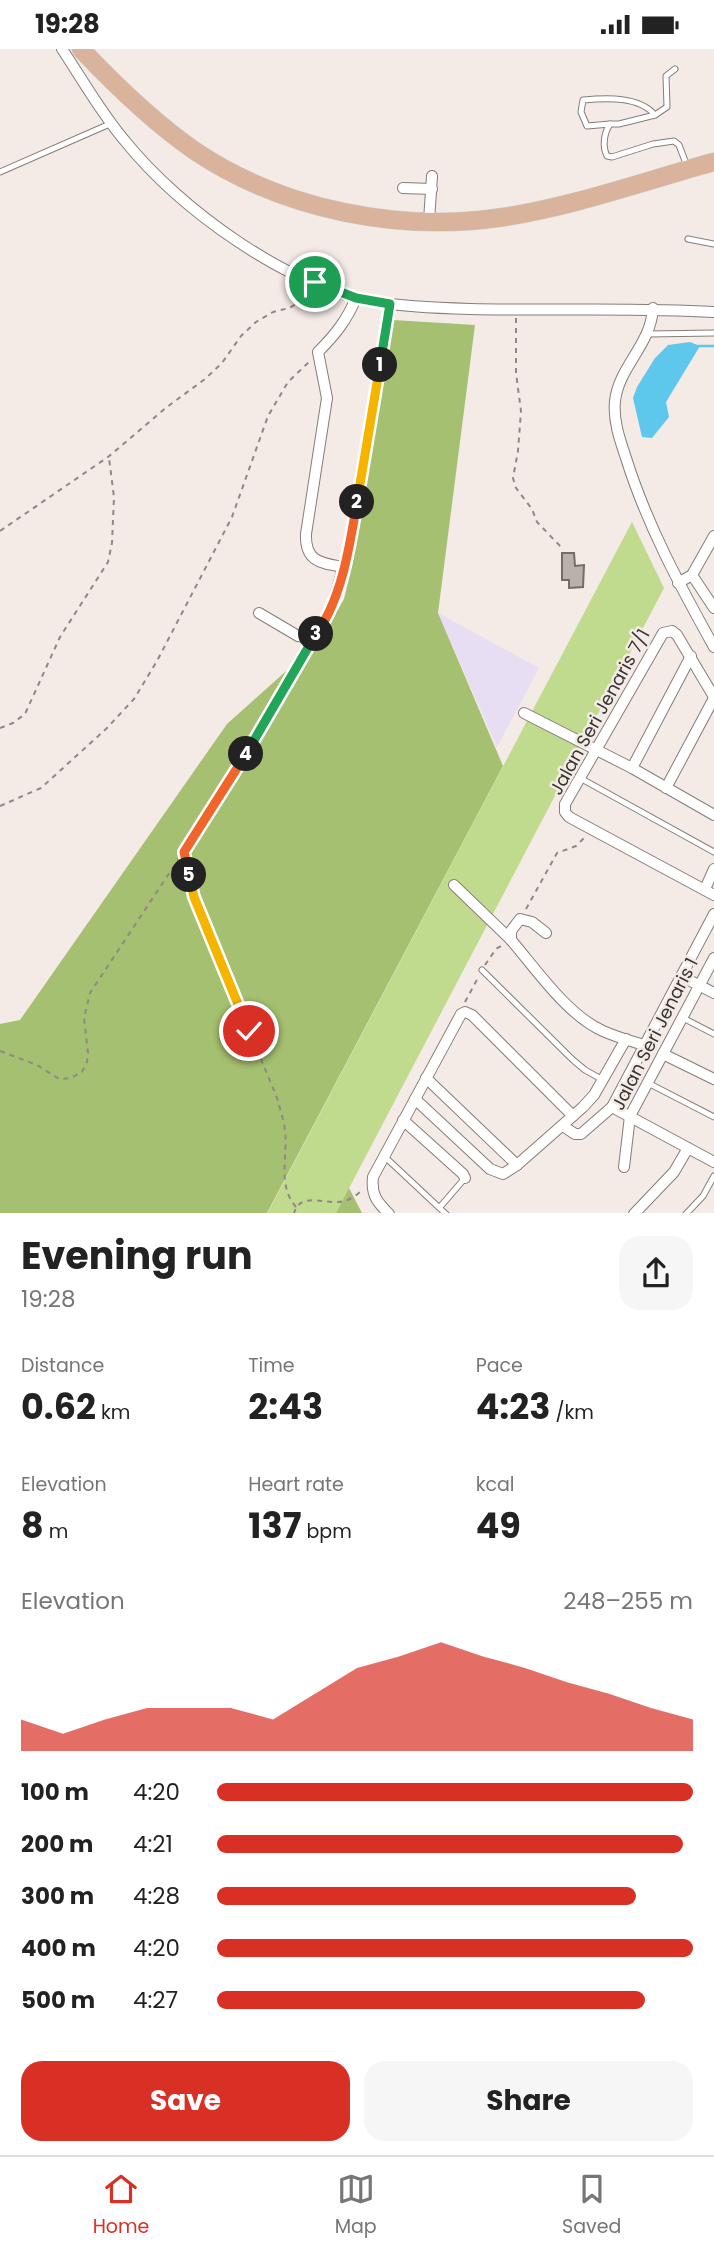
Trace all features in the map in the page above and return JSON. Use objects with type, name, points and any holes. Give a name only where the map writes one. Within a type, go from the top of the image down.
[{"type":"main road","points":[[81,49],[128,96],[162,125],[196,151],[231,172],[289,196],[338,211],[366,216],[429,221],[491,218],[543,210],[714,162]]},
{"type":"street","points":[[62,49],[112,123],[140,159],[166,185],[231,237],[315,282],[356,298],[390,304],[516,310],[653,308],[714,312]]},
{"type":"street","points":[[429,221],[432,176]]},
{"type":"street","points":[[403,188],[432,189]]},
{"type":"street","points":[[343,568],[314,559],[306,544],[327,398],[318,352],[348,317],[356,298]]},
{"type":"street","points":[[259,613],[298,636],[312,638],[331,610],[352,537],[390,304]]},
{"type":"street","points":[[653,308],[648,334],[618,389],[615,417],[644,508],[678,583],[714,647]]},
{"type":"street","points":[[678,583],[692,575],[714,536]]},
{"type":"street","points":[[692,575],[714,608]]},
{"type":"street","name":"Jalan Seri Jenaris 7/1","points":[[588,828],[569,817],[565,812],[565,804],[660,635],[666,631],[675,633],[714,698]]},
{"type":"street","points":[[632,768],[691,656]]},
{"type":"street","points":[[666,788],[714,698]]},
{"type":"street","points":[[524,713],[632,768],[714,815]]},
{"type":"street","points":[[588,828],[709,892],[714,869]]},
{"type":"street","points":[[454,885],[511,940],[558,995],[580,1015],[603,1031],[644,1045]]},
{"type":"street","points":[[563,1126],[575,1134],[581,1134],[612,1107],[714,914]]},
{"type":"street","points":[[511,940],[511,931],[520,919],[532,922],[546,933]]},
{"type":"street","name":"Jalan Seri Jenaris 1","points":[[624,1167],[630,1116],[714,958]]},
{"type":"street","points":[[681,976],[714,993]]},
{"type":"street","points":[[389,1213],[377,1202],[373,1191],[373,1177],[458,1016],[465,1012],[472,1015],[573,1116]]},
{"type":"street","points":[[415,1098],[494,1173],[508,1173],[563,1126],[594,1094],[626,1039]]},
{"type":"street","points":[[663,1054],[714,1079]]},
{"type":"street","points":[[426,1077],[517,1165]]},
{"type":"street","points":[[612,1107],[714,1162]]},
{"type":"street","points":[[403,1120],[465,1178]]},
{"type":"street","points":[[634,1213],[674,1173],[688,1148]]},
{"type":"lane","points":[[655,115],[649,107],[637,102],[600,99],[583,100],[581,111],[587,126],[619,124],[655,115],[667,107],[666,76],[675,69]]},
{"type":"lane","points":[[0,172],[112,123]]},
{"type":"lane","points":[[610,124],[604,137],[607,156],[674,141],[679,145],[688,169]]},
{"type":"lane","points":[[688,239],[714,244]]},
{"type":"lane","points":[[648,334],[714,333]]},
{"type":"lane","points":[[580,778],[714,852]]},
{"type":"lane","points":[[482,970],[573,1060],[603,1080]]},
{"type":"lane","points":[[683,1019],[714,1034]]},
{"type":"lane","points":[[648,1083],[714,1117]]},
{"type":"lane","points":[[384,1156],[446,1213]]},
{"type":"lane","points":[[687,1213],[703,1196],[714,1176]]},
{"type":"lane","points":[[440,1207],[465,1178]]},
{"type":"path","points":[[0,531],[108,457],[205,379],[256,322],[273,312],[289,309],[308,297],[315,282]]},
{"type":"path","points":[[516,310],[516,373],[521,411],[513,478],[516,488],[532,509],[537,522],[562,548]]},
{"type":"path","points":[[0,806],[41,787],[106,729],[134,699],[157,661],[232,517],[268,416],[288,382],[318,352]]},
{"type":"path","points":[[0,728],[25,714],[60,637],[108,562],[112,543],[114,497],[108,457]]},
{"type":"path","points":[[0,1051],[37,1065],[59,1079],[71,1078],[82,1072],[88,1053],[84,1018],[90,993],[240,766],[312,638]]},
{"type":"path","points":[[520,919],[557,853],[583,841],[588,828]]},
{"type":"path","points":[[184,852],[194,897],[277,1098],[285,1130],[285,1188],[288,1198],[296,1207]]},
{"type":"path","points":[[294,1213],[296,1207],[307,1200],[343,1202],[361,1192],[373,1177]]},
{"type":"shaded area","points":[[438,613],[539,668],[497,747]]},
{"type":"green space","points":[[393,320],[475,325],[438,613],[503,766],[267,1213],[0,1213],[0,1024],[20,1020],[227,724],[321,640],[344,599],[352,567]]},
{"type":"green space","points":[[632,522],[664,588],[336,1213],[268,1213]]},
{"type":"green space","points":[[349,1188],[362,1213],[336,1213]]},
{"type":"water","points":[[690,342],[700,346],[666,402],[669,417],[652,438],[642,437],[633,398],[637,387],[655,358],[668,345]]},
{"type":"building","points":[[562,553],[574,553],[575,566],[584,565],[583,587],[569,588],[569,580],[562,580]]},
{"type":"waterway","points":[[698,346],[714,346]]},
{"type":"route","points":[[249,1031],[194,897],[184,852],[240,766],[312,638],[331,610],[350,545],[390,304],[356,298],[315,282]]}]
